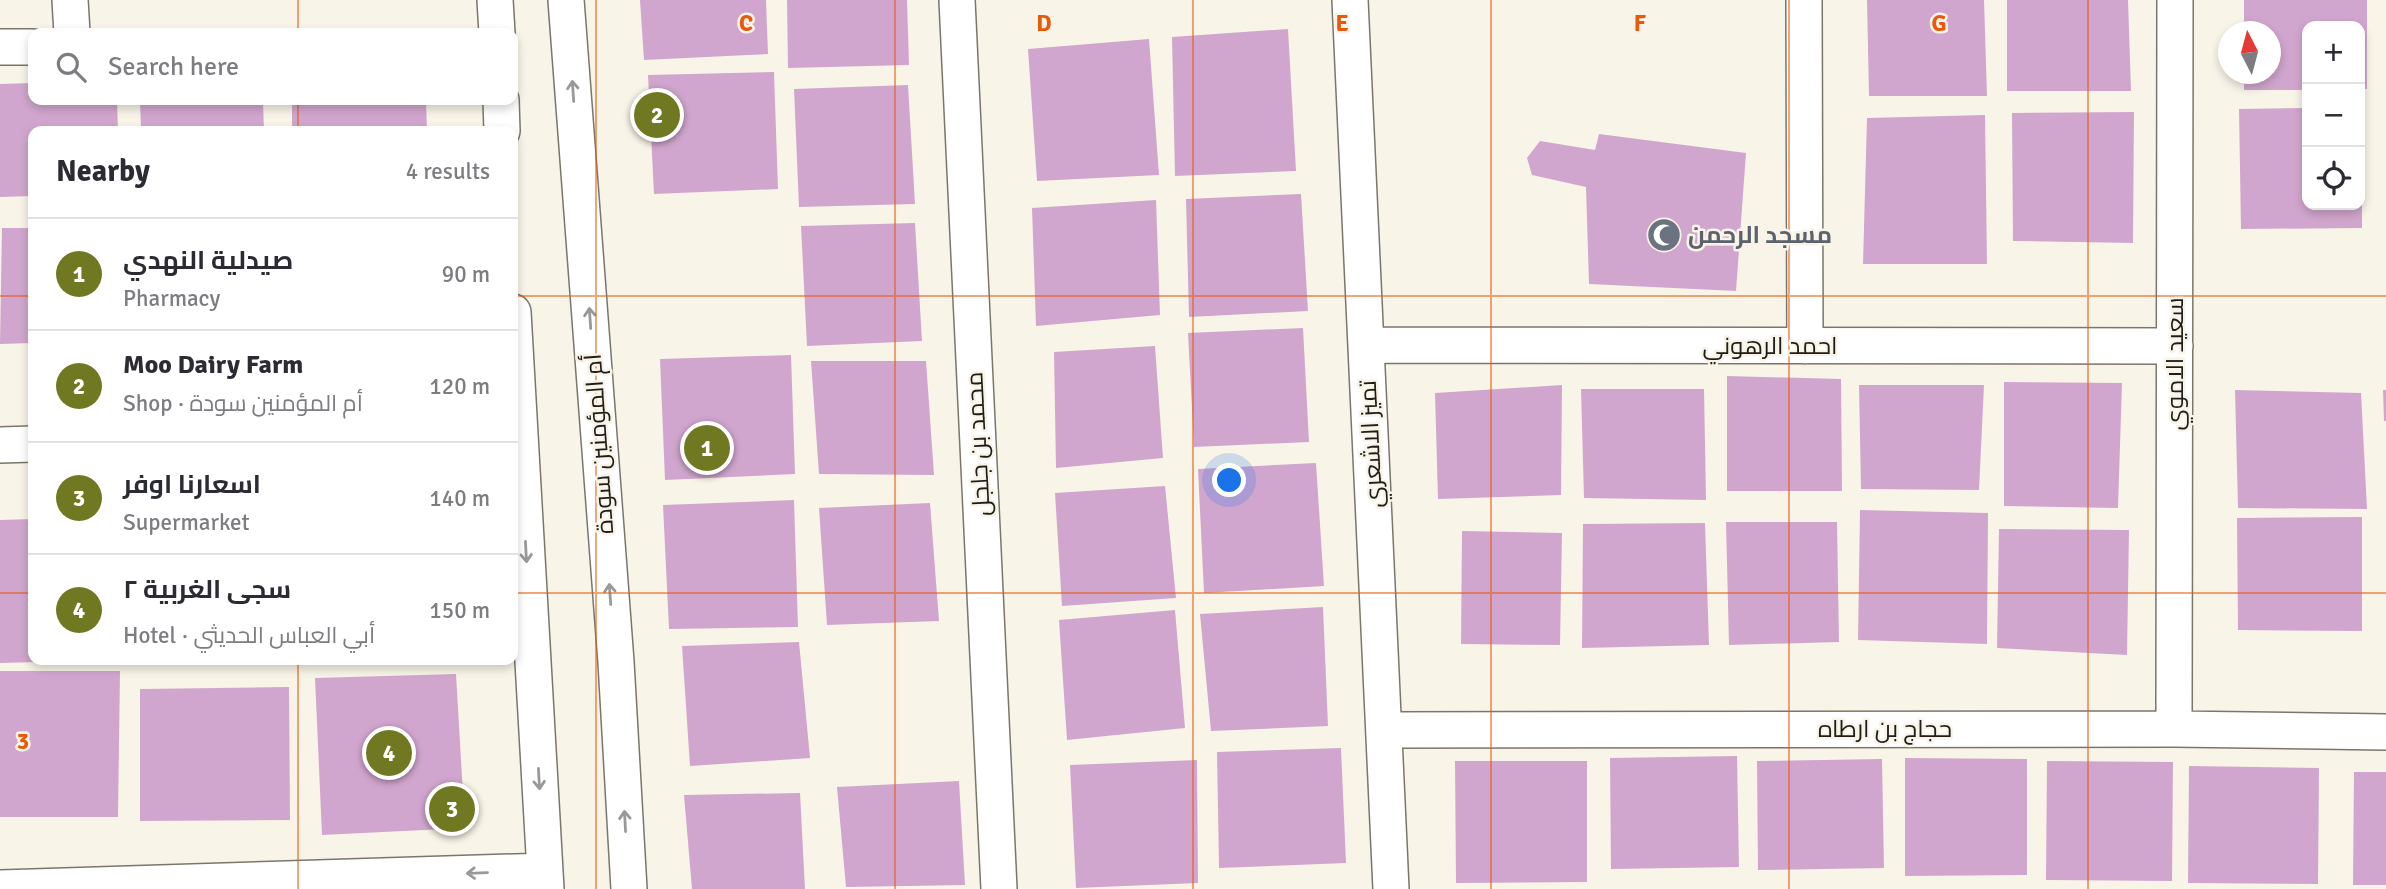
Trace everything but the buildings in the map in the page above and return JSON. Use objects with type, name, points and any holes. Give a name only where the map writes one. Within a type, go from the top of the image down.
[{"type":"street","points":[[70,0],[72,28]]},
{"type":"street","points":[[495,0],[497,28]]},
{"type":"street","name":"أم المؤمنين سودة","points":[[566,0],[615,662],[628,889]]},
{"type":"street","name":"محمد بن جلجل","points":[[957,0],[999,889]]},
{"type":"street","name":"تميز الاشعري","points":[[1350,0],[1391,889]]},
{"type":"street","points":[[1804,0],[1805,346]]},
{"type":"street","name":"سعيد الاموي","points":[[2174,729],[2175,0]]},
{"type":"street","points":[[0,47],[28,47]]},
{"type":"street","points":[[501,105],[502,126]]},
{"type":"street","name":"احمد الرهوني","points":[[1366,345],[2175,346]]},
{"type":"street","points":[[0,445],[28,444]]},
{"type":"street","points":[[0,888],[545,880],[518,466]]},
{"type":"street","name":"حجاج بن ارطاه","points":[[1384,730],[2174,729],[2386,732]]},
{"type":"place","name":"Moo Dairy Farm","points":[[657,115]]},
{"type":"place","name":"مسجد الرحمن","points":[[1664,235]]},
{"type":"place","name":"صيدلية النهدي","points":[[707,448]]},
{"type":"place","name":"سجى الغربية ٢","points":[[389,753]]},
{"type":"place","name":"اسعارنا اوفر","points":[[452,809]]}]
